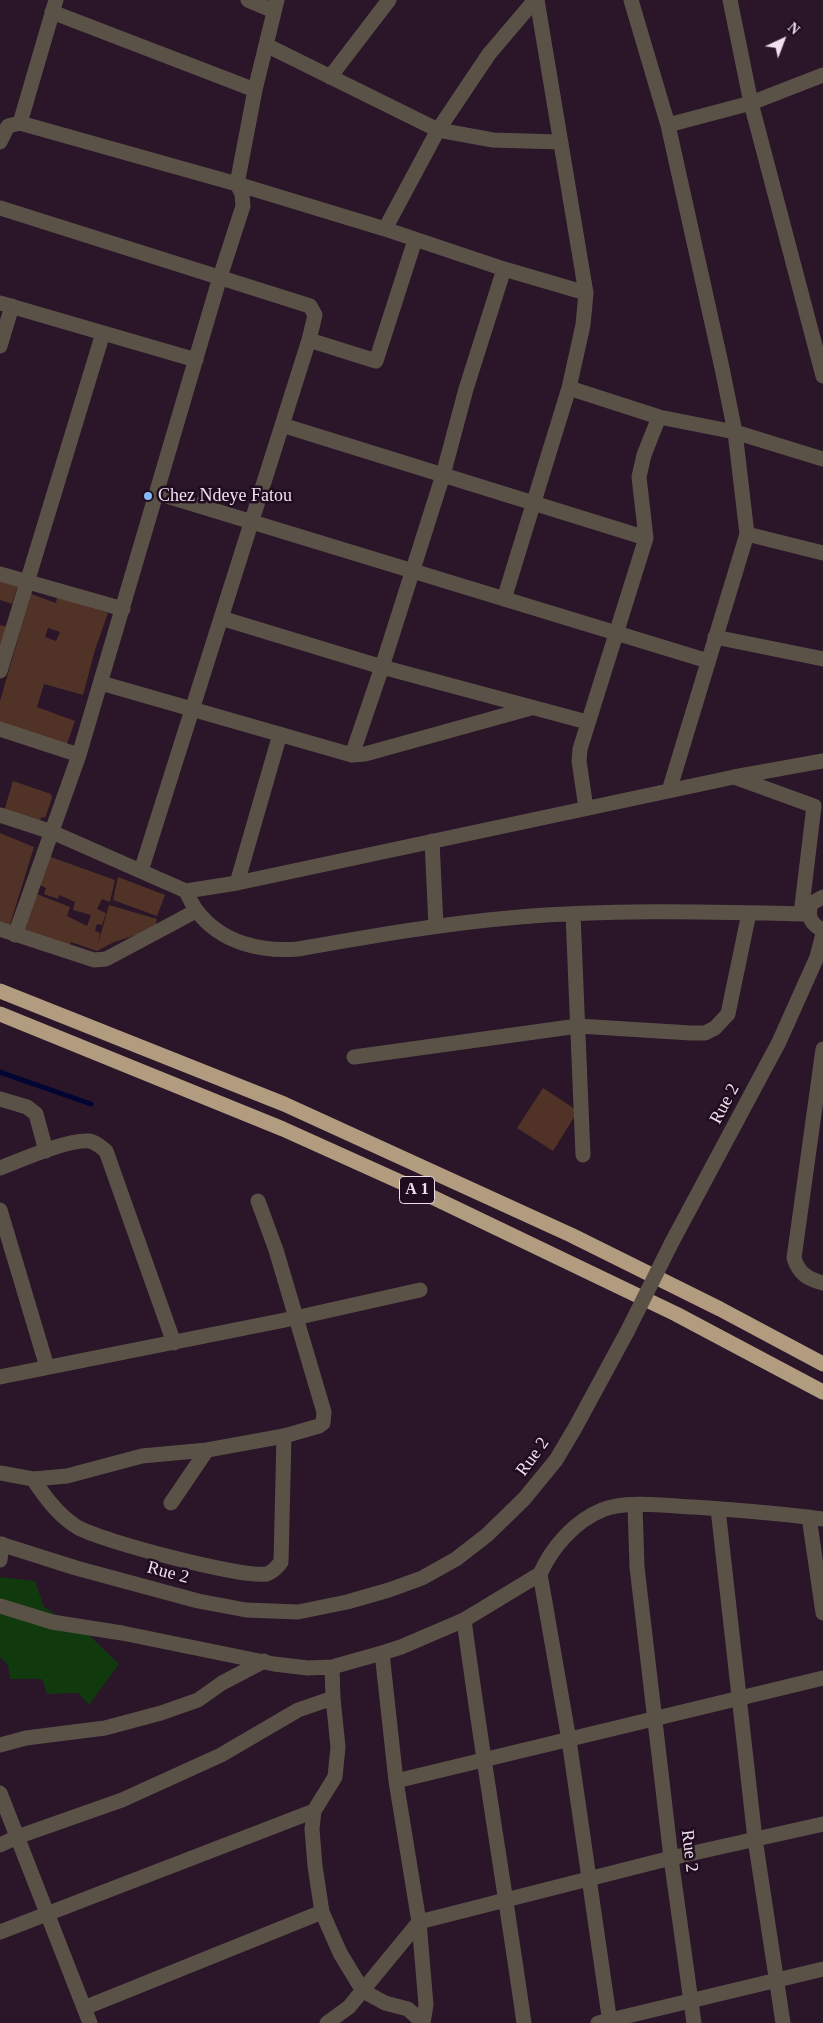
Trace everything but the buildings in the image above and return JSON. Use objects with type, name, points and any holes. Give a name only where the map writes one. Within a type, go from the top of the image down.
[{"type":"highway","name":"A 1","points":[[0,991],[293,1108],[571,1235],[823,1364]]},
{"type":"highway","name":"A 1","points":[[0,1014],[283,1129],[405,1184],[676,1314],[823,1392]]},
{"type":"street","points":[[15,935],[79,755],[220,277],[243,206],[242,194],[237,184],[254,90],[275,5],[248,0]]},
{"type":"street","points":[[330,77],[389,0]]},
{"type":"street","points":[[385,229],[438,130],[489,54],[536,0]]},
{"type":"street","points":[[504,599],[569,388],[584,325],[586,293],[536,0]]},
{"type":"street","points":[[631,0],[668,125],[735,432],[748,534],[715,637],[670,791]]},
{"type":"street","points":[[730,0],[751,103],[823,376]]},
{"type":"street","points":[[20,123],[54,6],[254,90]]},
{"type":"street","points":[[266,45],[438,130],[493,140],[560,142]]},
{"type":"street","points":[[668,125],[751,103],[823,75]]},
{"type":"street","points":[[0,142],[8,126],[20,123],[237,184],[385,229],[504,269],[586,293]]},
{"type":"street","points":[[0,208],[310,306],[315,315],[309,340],[141,871]]},
{"type":"street","points":[[309,340],[376,361],[415,240]]},
{"type":"street","points":[[352,755],[443,476],[466,388],[504,269]]},
{"type":"street","points":[[0,346],[6,304],[196,360]]},
{"type":"street","points":[[0,671],[103,333]]},
{"type":"street","points":[[569,388],[659,416],[735,432],[823,459]]},
{"type":"street","points":[[586,808],[579,761],[587,722],[646,538],[639,477],[644,455],[659,416]]},
{"type":"street","points":[[282,425],[646,538]]},
{"type":"street","points":[[157,493],[708,661]]},
{"type":"street","points":[[748,534],[823,553]]},
{"type":"street","points":[[0,574],[123,609]]},
{"type":"street","points":[[221,618],[382,667],[587,722]]},
{"type":"street","points":[[715,637],[823,659]]},
{"type":"street","points":[[101,683],[352,755],[365,754],[531,708]]},
{"type":"street","points":[[0,729],[79,755]]},
{"type":"street","points":[[237,883],[280,734]]},
{"type":"street","points":[[0,815],[52,832],[186,891],[237,883],[734,777],[823,761]]},
{"type":"street","points":[[734,777],[818,806],[805,914],[816,928],[823,932]]},
{"type":"street","points":[[432,841],[436,926]]},
{"type":"street","points":[[186,891],[196,911],[211,926],[240,944],[278,951],[436,926],[520,917],[573,914],[805,914]]},
{"type":"street","points":[[805,914],[812,903],[823,897]]},
{"type":"street","points":[[0,929],[94,960],[106,959],[196,911]]},
{"type":"street","points":[[354,1057],[578,1026],[691,1033],[706,1032],[715,1028],[728,1014],[749,913]]},
{"type":"street","points":[[573,914],[583,1155]]},
{"type":"street","name":"Rue 2","points":[[1,1544],[76,1568],[198,1601],[246,1610],[298,1612],[347,1602],[389,1590],[422,1578],[456,1559],[487,1535],[524,1499],[556,1460],[575,1428],[779,1042],[817,957],[823,932]]},
{"type":"street","points":[[823,1049],[794,1258],[796,1267],[804,1276],[823,1283]]},
{"type":"street","points":[[0,1099],[27,1107],[36,1114],[46,1151]]},
{"type":"street","points":[[0,1168],[60,1146],[89,1141],[106,1150],[174,1343]]},
{"type":"street","points":[[0,1473],[33,1479],[67,1476],[142,1456],[207,1450],[284,1436],[319,1426],[323,1423],[324,1419],[296,1318],[276,1250],[258,1201]]},
{"type":"street","points":[[0,1210],[47,1367]]},
{"type":"street","points":[[0,1377],[296,1318],[420,1290]]},
{"type":"street","points":[[33,1479],[48,1502],[78,1528],[131,1546],[181,1559],[246,1573],[267,1574],[274,1571],[281,1562],[284,1436]]},
{"type":"street","points":[[171,1503],[207,1450]]},
{"type":"street","points":[[823,1613],[816,1518],[636,1504],[605,1508],[584,1518],[547,1558],[540,1574],[569,1740],[606,2022],[823,1969]]},
{"type":"street","name":"Rue 2","points":[[636,1504],[637,1567],[671,1858],[694,2023]]},
{"type":"street","points":[[718,1509],[755,1839],[783,2023]]},
{"type":"street","points":[[0,1560],[1,1544]]},
{"type":"street","points":[[0,1606],[52,1622],[122,1633],[264,1661],[308,1668],[332,1667],[402,1647],[464,1620],[540,1574]]},
{"type":"street","points":[[464,1620],[483,1760],[524,2023]]},
{"type":"street","points":[[382,1653],[396,1781],[420,1922],[426,2005],[423,2023]]},
{"type":"street","points":[[0,1745],[26,1738],[105,1728],[161,1713],[198,1700],[222,1683],[264,1661]]},
{"type":"street","points":[[332,1667],[332,1698],[338,1747],[335,1777],[314,1811],[312,1829],[322,1912],[340,1953],[363,1991],[385,2003],[408,2009],[423,2023]]},
{"type":"street","points":[[396,1781],[823,1678]]},
{"type":"street","points":[[0,1845],[122,1800],[221,1755],[298,1710],[332,1698]]},
{"type":"street","points":[[0,1793],[90,2023]]},
{"type":"street","points":[[0,1932],[314,1811]]},
{"type":"street","points":[[327,2023],[344,2011],[363,1991],[420,1922],[671,1858],[823,1824]]},
{"type":"street","points":[[84,2008],[322,1912]]},
{"type":"green space","points":[[0,1577],[35,1581],[44,1607],[90,1636],[119,1664],[89,1705],[78,1693],[47,1694],[42,1679],[10,1679],[8,1665],[0,1657]]},
{"type":"waterway","points":[[0,1072],[91,1104]]},
{"type":"place","name":"Chez Ndeye Fatou","points":[[148,496]]}]
